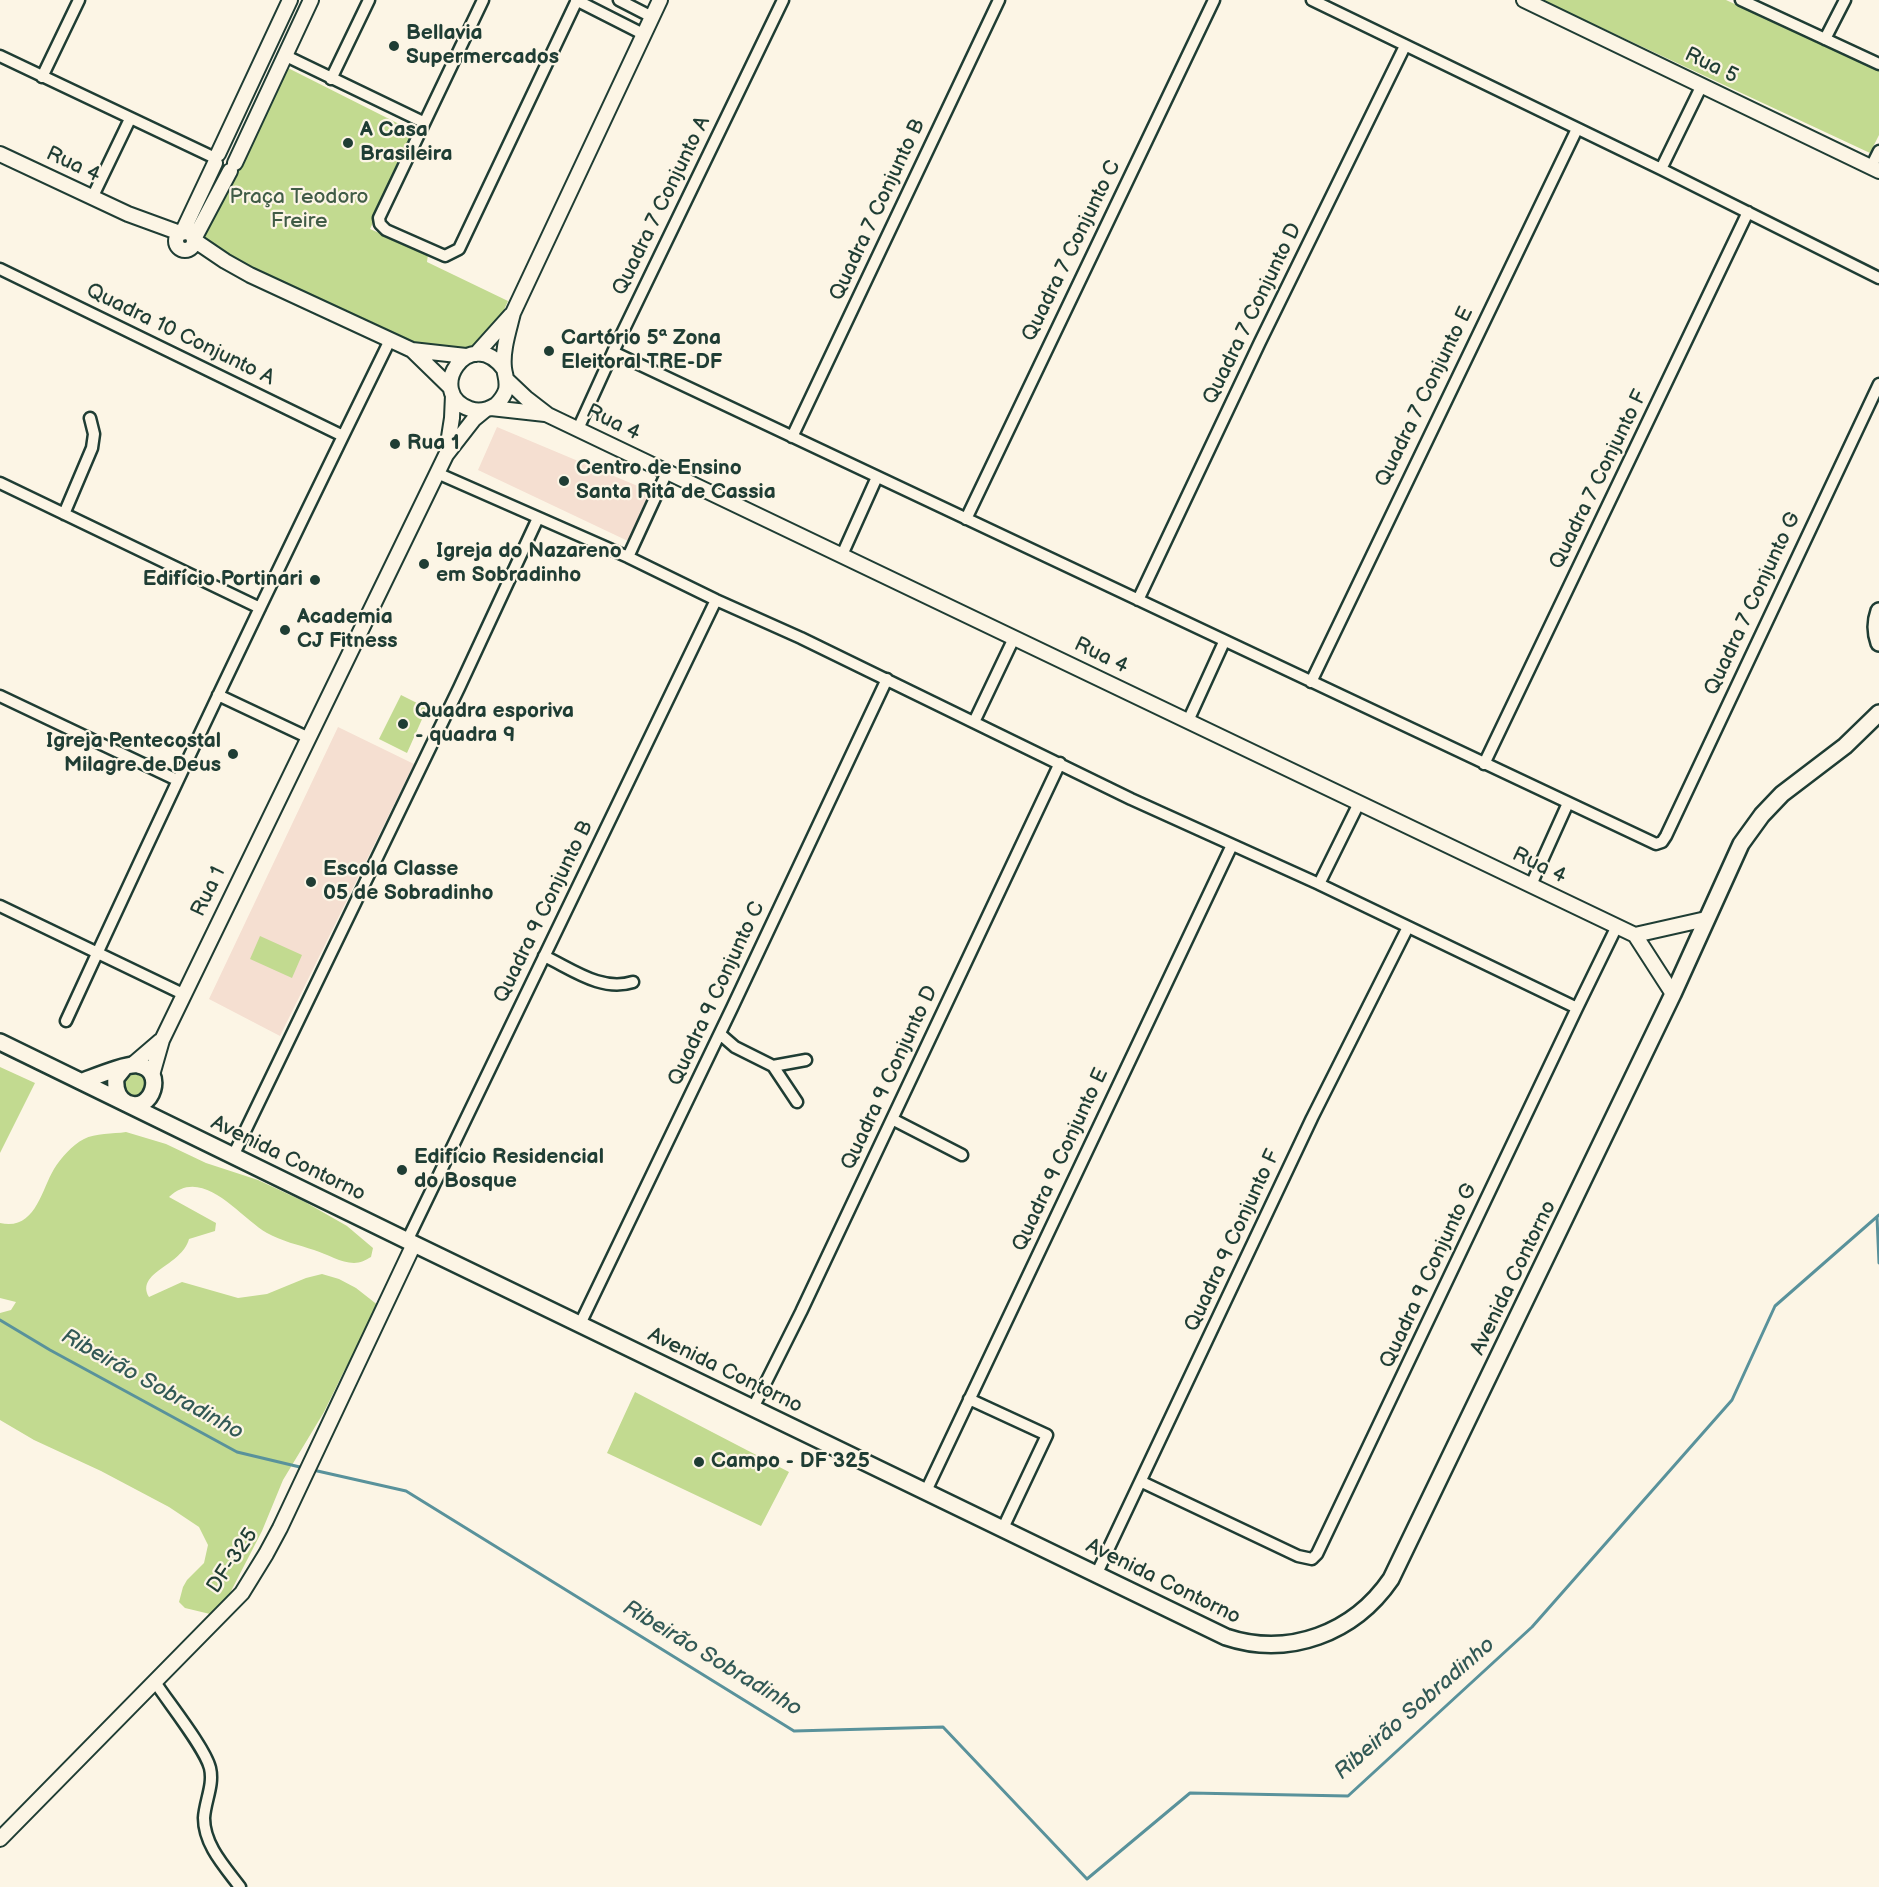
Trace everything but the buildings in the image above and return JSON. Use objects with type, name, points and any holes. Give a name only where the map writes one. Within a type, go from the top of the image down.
[{"type":"main road","points":[[1879,611],[1876,621],[1876,636],[1879,643]]},
{"type":"main road","name":"Avenida Contorno","points":[[0,1042],[410,1243],[1226,1637],[1265,1646],[1290,1644],[1328,1633],[1346,1624],[1372,1603],[1391,1579],[1674,994],[1741,844],[1762,815],[1782,794],[1833,755],[1878,713]]},
{"type":"main road","points":[[128,1066],[116,1078],[115,1085],[117,1092],[125,1102],[145,1101],[153,1083]]},
{"type":"main road","points":[[83,1081],[128,1066],[144,1067],[153,1083],[161,1109],[172,1126]]},
{"type":"street","points":[[42,77],[79,0]]},
{"type":"street","points":[[186,239],[216,158],[290,0]]},
{"type":"street","points":[[186,239],[233,167],[310,0]]},
{"type":"street","points":[[331,79],[369,0]]},
{"type":"street","points":[[483,0],[379,218],[380,224],[386,230],[446,256],[459,249],[576,0],[643,34]]},
{"type":"street","points":[[607,16],[617,0],[652,16]]},
{"type":"street","points":[[446,455],[474,419],[503,396],[513,313],[660,0]]},
{"type":"street","name":"Quadra 7 Conjunto A","points":[[578,429],[783,0]]},
{"type":"street","name":"Quadra 7 Conjunto B","points":[[792,437],[999,0]]},
{"type":"street","name":"Quadra 7 Conjunto C","points":[[966,519],[1214,0]]},
{"type":"street","name":"Rua 5","points":[[1526,0],[1875,169]]},
{"type":"street","points":[[1741,0],[1879,64]]},
{"type":"street","points":[[1825,39],[1845,0]]},
{"type":"street","points":[[1316,1],[1879,278]]},
{"type":"street","name":"Quadra 7 Conjunto D","points":[[1138,600],[1260,342],[1405,46]]},
{"type":"street","points":[[0,56],[216,158],[220,171],[233,167]]},
{"type":"street","points":[[284,56],[423,122]]},
{"type":"street","points":[[1661,169],[1702,85]]},
{"type":"street","points":[[92,198],[130,119]]},
{"type":"street","name":"Quadra 7 Conjunto E","points":[[1311,682],[1577,129]]},
{"type":"street","points":[[1875,169],[1879,151]]},
{"type":"street","name":"Rua 4","points":[[0,154],[186,239],[250,275],[390,340]]},
{"type":"street","name":"Quadra 7 Conjunto F","points":[[1484,764],[1748,212]]},
{"type":"street","name":"Quadra 10 Conjunto A","points":[[0,269],[343,436]]},
{"type":"street","points":[[446,455],[452,418],[453,369],[459,362],[471,355],[513,313]]},
{"type":"street","points":[[66,1021],[177,780],[390,340],[412,351],[466,408],[548,415]]},
{"type":"street","points":[[412,351],[492,357],[526,398],[548,415]]},
{"type":"street","points":[[613,352],[1568,803],[1531,885]]},
{"type":"street","name":"Quadra 7 Conjunto G","points":[[1568,803],[1652,843],[1662,842],[1879,384]]},
{"type":"street","name":"Rua 4","points":[[548,415],[1635,935],[1674,994]]},
{"type":"street","points":[[64,514],[93,448],[94,434],[90,418]]},
{"type":"street","name":"Rua 1","points":[[153,1083],[162,1040],[183,994],[446,455]]},
{"type":"street","points":[[437,472],[628,557],[887,679],[1131,799],[1319,884],[1577,1008]]},
{"type":"street","points":[[628,557],[667,472]]},
{"type":"street","points":[[842,555],[877,477]]},
{"type":"street","points":[[0,483],[260,608]]},
{"type":"street","points":[[233,1156],[459,688],[538,518]]},
{"type":"street","name":"Quadra 9 Conjunto B","points":[[410,1243],[544,956],[716,600]]},
{"type":"street","points":[[975,722],[1014,638]]},
{"type":"street","points":[[1188,721],[1224,642]]},
{"type":"street","name":"Quadra 9 Conjunto C","points":[[580,1324],[887,679]]},
{"type":"street","points":[[218,694],[308,737]]},
{"type":"street","points":[[0,696],[177,780]]},
{"type":"street","name":"Quadra 9 Conjunto D","points":[[753,1408],[1060,763]]},
{"type":"street","points":[[1319,884],[1359,803]]},
{"type":"street","name":"Quadra 9 Conjunto E","points":[[926,1491],[1232,845]]},
{"type":"street","points":[[0,906],[183,994]]},
{"type":"street","points":[[1635,935],[1706,919]]},
{"type":"street","name":"Quadra 9 Conjunto G","points":[[1142,1482],[1298,1556],[1312,1559],[1323,1545],[1617,926]]},
{"type":"street","name":"Quadra 9 Conjunto F","points":[[1097,1573],[1142,1482],[1312,1118],[1408,927]]},
{"type":"street","points":[[544,956],[599,983],[612,986],[633,982]]},
{"type":"street","points":[[720,1034],[735,1047],[773,1066],[797,1102]]},
{"type":"street","name":"Rua 1","points":[[128,1066],[162,1040]]},
{"type":"street","points":[[773,1066],[806,1060]]},
{"type":"street","points":[[892,1119],[962,1155]]},
{"type":"street","name":"DF-325","points":[[2,1833],[242,1593],[266,1554],[410,1243]]},
{"type":"street","points":[[969,1400],[1047,1436],[1003,1528]]},
{"type":"street","points":[[155,1682],[202,1752],[210,1768],[211,1785],[204,1818],[207,1836],[218,1857],[240,1887]]},
{"type":"shaded area","name":"Centro de Ensino Santa Rita de Cassia","points":[[497,427],[652,492],[630,542],[478,470]]},
{"type":"shaded area","name":"Escola Classe 05 de Sobradinho","points":[[338,727],[414,764],[280,1036],[209,999]]},
{"type":"green space","points":[[1542,0],[1726,0],[1879,71],[1879,135],[1870,153]]},
{"type":"green space","name":"Praça Teodoro Freire","points":[[286,67],[415,132],[370,229],[428,254],[427,262],[508,301],[496,327],[487,338],[466,352],[417,350],[231,259],[203,240]]},
{"type":"green space","name":"Quadra esporiva - quadra 9","points":[[401,695],[427,708],[407,753],[379,739]]},
{"type":"green space","points":[[260,936],[302,955],[292,978],[250,959]]},
{"type":"green space","points":[[0,1067],[35,1083],[0,1153]]},
{"type":"green space","points":[[137,1070],[150,1079],[141,1098],[129,1097],[122,1089],[125,1076]]},
{"type":"green space","points":[[126,1132],[166,1144],[206,1163],[258,1180],[305,1202],[347,1226],[373,1248],[371,1257],[365,1260],[356,1263],[344,1262],[267,1233],[208,1190],[195,1187],[182,1189],[169,1197],[216,1223],[215,1231],[189,1239],[178,1256],[148,1281],[146,1288],[149,1297],[182,1282],[238,1298],[267,1294],[322,1274],[339,1279],[356,1288],[379,1306],[374,1320],[344,1371],[324,1412],[283,1480],[262,1531],[229,1595],[218,1610],[210,1614],[185,1608],[179,1602],[187,1580],[204,1563],[208,1545],[199,1527],[169,1507],[101,1471],[34,1440],[0,1420],[0,1313],[11,1310],[16,1302],[0,1298],[0,1223],[12,1224],[29,1215],[54,1169],[75,1145],[93,1136]]},
{"type":"green space","name":"Campo - DF 325","points":[[635,1392],[789,1472],[761,1526],[607,1453]]},
{"type":"waterway","name":"Ribeirão Sobradinho","points":[[313,1470],[406,1491],[794,1731],[943,1727],[1087,1879],[1190,1793],[1348,1796],[1532,1627],[1732,1400],[1775,1306],[1879,1215]]},
{"type":"waterway","points":[[1877,1217],[1879,1263]]},
{"type":"waterway","name":"Ribeirão Sobradinho","points":[[0,1320],[50,1350],[237,1452],[304,1468]]},
{"type":"place","name":"Bellavia Supermercados","points":[[394,46]]},
{"type":"place","name":"A Casa Brasileira","points":[[348,143]]},
{"type":"place","name":"Cartório 5ª Zona Eleitoral TRE-DF","points":[[549,351]]},
{"type":"place","name":"Rua 1","points":[[395,444]]},
{"type":"place","name":"Centro de Ensino Santa Rita de Cassia","points":[[564,481]]},
{"type":"place","name":"Igreja do Nazareno em Sobradinho","points":[[424,564]]},
{"type":"place","name":"Edifício Portinari","points":[[315,580]]},
{"type":"place","name":"Academia CJ Fitness","points":[[285,630]]},
{"type":"place","name":"Quadra esporiva - quadra 9","points":[[403,724]]},
{"type":"place","name":"Igreja Pentecostal Milagre de Deus","points":[[233,754]]},
{"type":"place","name":"Escola Classe 05 de Sobradinho","points":[[311,882]]},
{"type":"place","name":"Edifício Residencial do Bosque","points":[[402,1170]]},
{"type":"place","name":"Campo - DF 325","points":[[699,1462]]}]
